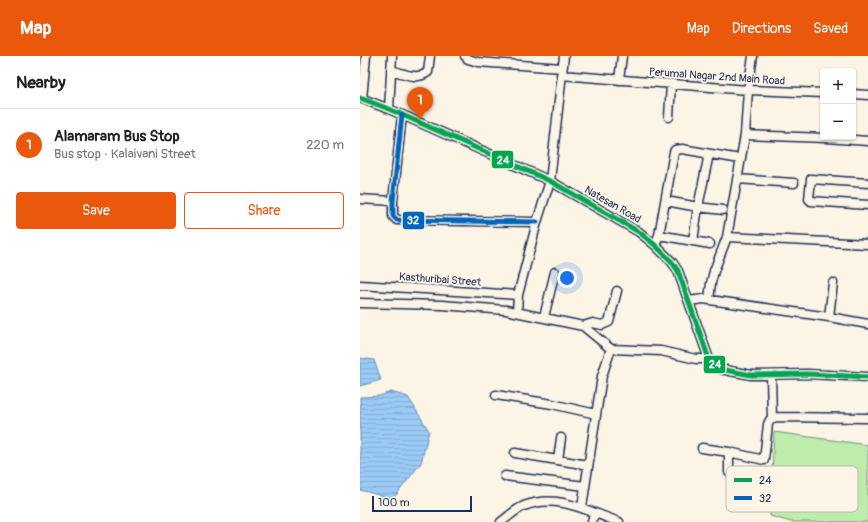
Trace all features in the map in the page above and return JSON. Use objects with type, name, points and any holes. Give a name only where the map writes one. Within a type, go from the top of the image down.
[{"type":"street","points":[[361,99],[366,56]]},
{"type":"street","points":[[389,109],[392,56]]},
{"type":"street","points":[[391,70],[417,77],[424,75],[428,72],[430,56]]},
{"type":"street","name":"Perumal Nagar 2nd Main Road","points":[[465,56],[468,59],[478,62],[619,80],[748,90],[820,93]]},
{"type":"street","points":[[517,312],[518,295],[537,222],[550,181],[564,56]]},
{"type":"street","points":[[619,80],[622,56]]},
{"type":"street","points":[[709,300],[712,277],[727,237],[745,135],[748,90],[753,56]]},
{"type":"street","points":[[669,117],[671,84]]},
{"type":"street","points":[[856,94],[868,95]]},
{"type":"street","name":"Natesan Road","points":[[361,99],[389,109],[550,181],[639,232],[655,245],[672,262],[678,271],[709,359]]},
{"type":"street","points":[[402,115],[393,201],[393,216],[397,220],[537,222]]},
{"type":"street","points":[[745,135],[868,141]]},
{"type":"street","points":[[655,245],[659,235],[675,150],[682,148],[740,159]]},
{"type":"street","points":[[693,241],[698,207],[710,154]]},
{"type":"street","points":[[737,179],[794,183]]},
{"type":"street","points":[[868,183],[811,179],[808,196],[811,201],[868,205]]},
{"type":"street","points":[[360,199],[393,201]]},
{"type":"street","points":[[666,201],[724,210]]},
{"type":"street","points":[[659,235],[710,244]]},
{"type":"street","points":[[727,237],[868,244]]},
{"type":"street","points":[[544,318],[555,272]]},
{"type":"street","points":[[830,317],[833,283]]},
{"type":"street","name":"Kasthuribai Street","points":[[360,285],[518,295]]},
{"type":"street","points":[[583,326],[593,322],[602,325],[609,322],[617,291]]},
{"type":"street","points":[[689,301],[703,299],[830,317],[868,324]]},
{"type":"street","points":[[360,303],[442,305],[517,312],[583,326],[611,348],[660,351],[696,359],[709,359],[720,369],[751,375],[807,374],[868,377]]},
{"type":"street","points":[[582,507],[602,376],[611,348]]},
{"type":"street","points":[[772,375],[772,419]]},
{"type":"street","points":[[496,394],[596,414]]},
{"type":"street","points":[[702,448],[729,452],[764,460],[768,424],[775,417],[868,418]]},
{"type":"street","points":[[558,460],[561,438]]},
{"type":"street","points":[[728,466],[729,452]]},
{"type":"street","points":[[515,453],[588,465]]},
{"type":"street","points":[[505,476],[585,486]]},
{"type":"street","points":[[501,522],[523,506],[550,500],[582,507],[618,522]]},
{"type":"street","points":[[592,522],[594,513]]},
{"type":"green space","points":[[774,432],[868,445],[868,522],[791,522],[770,516],[770,512],[858,512],[858,466],[772,466]]},
{"type":"water","points":[[360,358],[374,360],[381,380],[360,386]]},
{"type":"water","points":[[391,392],[408,397],[429,431],[421,463],[393,499],[360,490],[360,397],[379,396]]},
{"type":"transit line","name":"24","points":[[360,98],[389,109],[550,181],[639,232],[655,245],[672,262],[678,271],[709,359],[720,369],[751,375],[807,374],[868,377]]},
{"type":"transit line","name":"32","points":[[402,115],[393,201],[393,216],[397,220],[537,222]]},
{"type":"place","name":"Alamaram Bus Stop","points":[[420,120]]}]
